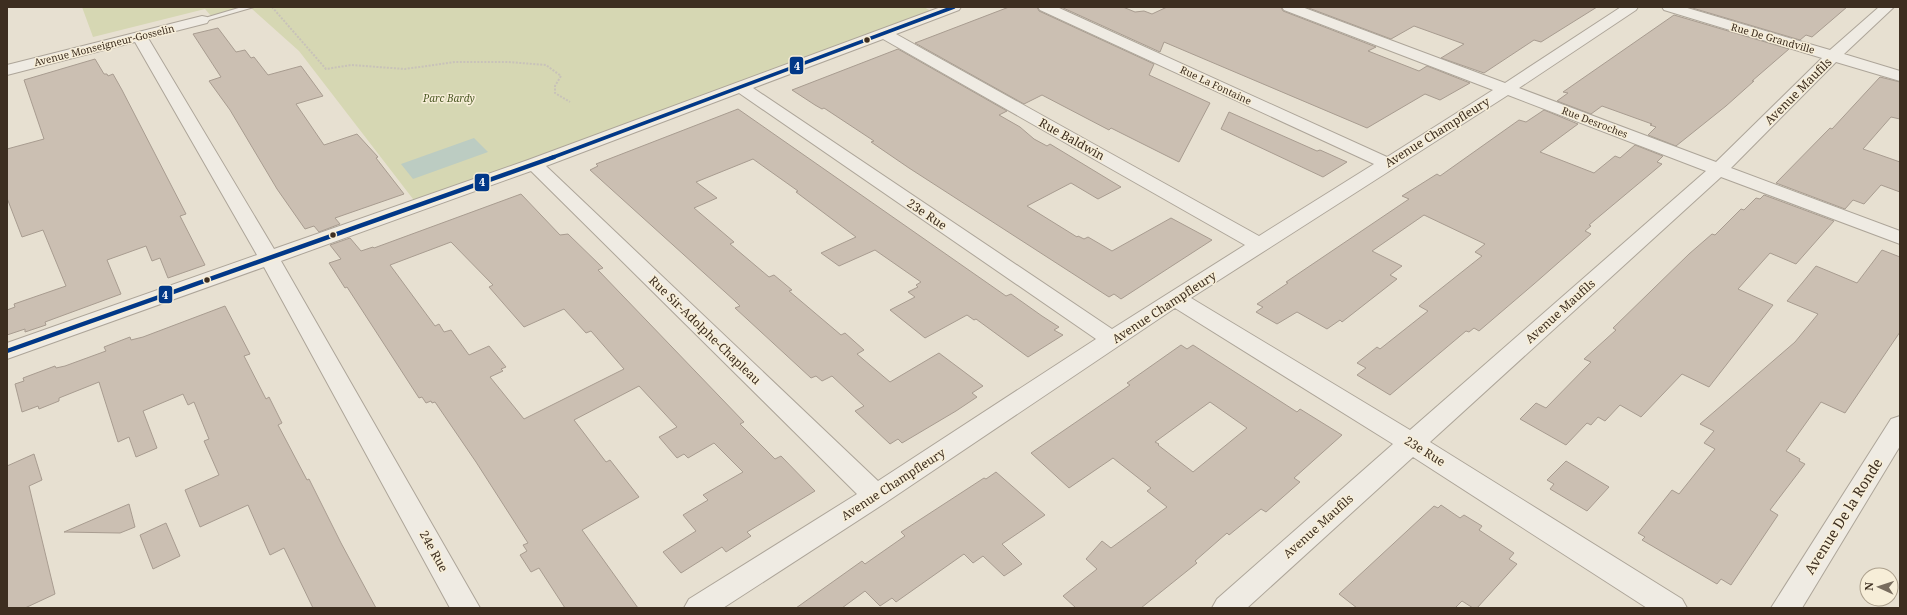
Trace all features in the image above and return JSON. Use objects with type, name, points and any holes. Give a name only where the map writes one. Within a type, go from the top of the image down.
[{"type":"street","points":[[7,351],[270,259],[414,205],[534,164],[883,33],[930,10],[954,7]]},
{"type":"street","name":"Rue La Fontaine","points":[[1045,7],[1388,164]]},
{"type":"street","name":"Rue Desroches","points":[[1290,7],[1508,88],[1718,170],[1900,238]]},
{"type":"street","name":"Avenue Champfleury","points":[[699,608],[876,496],[1175,298],[1508,88],[1631,7]]},
{"type":"street","name":"Rue De Grandville","points":[[1669,7],[1900,76]]},
{"type":"street","name":"Avenue Maufils","points":[[1227,608],[1718,170],[1834,56],[1887,7]]},
{"type":"street","name":"Avenue Monseigneur-Gosselin","points":[[7,70],[202,20]]},
{"type":"street","name":"Rue Baldwin","points":[[883,33],[1260,245]]},
{"type":"street","name":"24e Rue","points":[[139,36],[270,259],[465,608]]},
{"type":"street","name":"23e Rue","points":[[741,87],[1113,340]]},
{"type":"street","name":"Rue Sir-Adolphe-Chapleau","points":[[534,164],[876,496]]},
{"type":"street","name":"23e Rue","points":[[1175,298],[1412,443],[1672,608]]},
{"type":"street","name":"Avenue De la Ronde","points":[[1786,608],[1900,424]]},
{"type":"lane","points":[[202,20],[250,7]]},
{"type":"path","points":[[272,7],[326,69],[351,65],[405,69],[455,62],[483,61],[546,65],[560,76],[555,86],[555,93],[570,102]]},
{"type":"green space","name":"Parc Bardy","points":[[82,7],[924,7],[936,14],[414,205],[413,199],[299,51],[251,8],[212,17],[205,9],[93,37]]},
{"type":"shaded area","points":[[474,138],[488,152],[413,179],[401,164]]},
{"type":"building","points":[[1009,7],[1037,7],[1039,11],[1154,64],[1149,75],[1210,103],[1179,162],[1111,128],[1109,130],[1042,95],[1024,104],[915,43]]},
{"type":"building","points":[[1061,7],[1123,7],[1135,12],[1144,11],[1152,14],[1167,7],[1281,7],[1283,11],[1376,47],[1368,51],[1419,71],[1427,66],[1470,83],[1440,100],[1425,94],[1367,128],[1164,42],[1160,52]]},
{"type":"building","points":[[1306,7],[1597,7],[1541,42],[1534,40],[1484,73],[1441,58],[1464,44],[1414,26],[1391,39]]},
{"type":"building","points":[[1689,7],[1847,7],[1812,37],[1806,35],[1800,40]]},
{"type":"building","points":[[1674,15],[1789,49],[1726,106],[1676,146],[1648,135],[1656,127],[1650,125],[1652,124],[1602,106],[1591,114],[1557,101],[1568,93],[1563,92]]},
{"type":"building","points":[[218,28],[236,52],[245,50],[251,58],[254,57],[268,75],[301,66],[323,96],[296,104],[324,145],[357,134],[378,157],[376,158],[404,194],[335,218],[340,224],[319,232],[314,226],[305,229],[277,189],[230,110],[209,81],[221,77],[193,34]]},
{"type":"building","points":[[898,49],[1007,111],[999,115],[1020,127],[1034,139],[1047,146],[1050,144],[1121,187],[1098,199],[1071,183],[1027,206],[1077,237],[1078,236],[1084,239],[1088,237],[1112,251],[1171,218],[1212,240],[1121,299],[1114,294],[1109,297],[909,168],[871,142],[874,141],[824,108],[822,109],[792,90]]},
{"type":"building","points":[[95,59],[104,74],[107,74],[108,76],[113,74],[122,90],[186,214],[180,216],[205,265],[168,278],[160,258],[152,261],[146,246],[107,260],[121,294],[45,322],[46,325],[25,332],[25,329],[7,335],[7,310],[15,307],[14,304],[66,286],[43,230],[22,237],[7,198],[7,149],[44,139],[24,80]]},
{"type":"building","points":[[1880,77],[1900,82],[1900,119],[1891,117],[1863,149],[1900,162],[1900,192],[1881,185],[1864,204],[1853,200],[1845,209],[1776,183],[1830,128],[1832,129]]},
{"type":"building","points":[[738,109],[1006,296],[1011,294],[1059,327],[1054,330],[1063,335],[1028,357],[976,319],[974,320],[967,315],[925,338],[890,310],[915,297],[908,292],[918,287],[916,285],[921,282],[875,250],[839,266],[821,253],[856,237],[796,192],[798,191],[753,159],[696,182],[717,198],[694,208],[734,242],[730,244],[769,277],[774,275],[792,290],[789,291],[841,335],[845,333],[864,350],[857,354],[890,382],[939,353],[983,386],[972,393],[977,397],[956,411],[902,443],[898,439],[890,444],[855,411],[864,406],[832,376],[822,381],[816,376],[811,378],[735,308],[740,306],[735,301],[590,170],[598,166],[596,164]]},
{"type":"building","points":[[1544,110],[1578,124],[1540,152],[1594,173],[1615,156],[1620,158],[1635,145],[1663,156],[1657,162],[1662,164],[1589,225],[1591,226],[1585,231],[1591,234],[1479,331],[1474,328],[1469,332],[1466,331],[1390,395],[1357,375],[1366,368],[1357,363],[1377,347],[1380,349],[1428,311],[1419,306],[1482,256],[1475,252],[1485,244],[1424,215],[1372,251],[1402,266],[1390,275],[1397,279],[1342,322],[1340,320],[1327,329],[1297,312],[1277,324],[1256,312],[1263,307],[1257,304],[1288,283],[1286,282],[1409,199],[1402,196],[1437,174],[1440,176],[1519,120],[1526,122]]},
{"type":"building","points":[[1229,112],[1317,151],[1320,150],[1347,162],[1323,177],[1221,129]]},
{"type":"building","points":[[521,194],[560,235],[568,234],[603,268],[598,270],[744,422],[740,424],[775,459],[781,456],[815,491],[747,532],[751,536],[726,552],[722,547],[681,573],[663,552],[696,531],[683,515],[708,500],[703,495],[743,472],[714,443],[688,458],[684,454],[677,458],[659,437],[677,427],[639,386],[574,420],[606,462],[610,460],[639,497],[582,530],[638,608],[565,608],[539,568],[531,572],[520,555],[527,551],[523,545],[528,543],[435,402],[432,403],[431,401],[426,403],[422,397],[419,398],[347,287],[345,288],[329,263],[341,259],[330,245],[350,238],[361,251],[374,248]],"holes":[[[451,242],[493,285],[489,287],[524,327],[564,309],[586,333],[591,331],[624,369],[524,419],[490,377],[503,371],[501,369],[506,367],[489,346],[469,355],[451,330],[444,332],[439,324],[435,326],[390,265]]]},
{"type":"building","points":[[1764,195],[1834,221],[1796,264],[1770,253],[1738,289],[1773,305],[1709,387],[1682,374],[1641,417],[1620,405],[1605,421],[1598,417],[1591,425],[1587,423],[1566,445],[1520,419],[1536,403],[1546,408],[1591,362],[1584,359],[1616,330],[1613,328],[1689,254],[1712,234],[1715,235],[1741,209],[1744,210],[1756,198],[1760,199]]},
{"type":"building","points":[[1882,250],[1900,257],[1900,332],[1845,413],[1821,402],[1786,451],[1800,459],[1799,461],[1805,464],[1770,510],[1778,515],[1731,585],[1721,579],[1717,584],[1642,540],[1645,537],[1638,533],[1672,490],[1679,494],[1715,449],[1704,443],[1714,431],[1700,424],[1795,342],[1818,314],[1787,301],[1816,266],[1857,283]]},
{"type":"building","points":[[225,306],[250,354],[244,356],[266,399],[269,397],[282,423],[278,425],[307,480],[309,479],[376,608],[313,608],[284,548],[270,555],[248,505],[200,527],[185,490],[219,475],[204,441],[209,439],[194,402],[188,405],[183,394],[143,411],[157,448],[136,457],[129,437],[118,442],[99,382],[59,398],[59,401],[39,409],[38,406],[22,412],[15,384],[24,381],[23,378],[55,366],[56,368],[65,366],[106,351],[104,347],[130,337],[131,340],[143,337]]},
{"type":"building","points":[[1181,345],[1187,349],[1193,345],[1297,412],[1300,409],[1342,435],[1294,478],[1300,482],[1266,512],[1261,509],[1229,535],[1227,533],[1195,561],[1197,563],[1141,608],[1076,608],[1063,596],[1097,569],[1086,559],[1102,541],[1111,548],[1167,507],[1147,491],[1151,488],[1113,458],[1069,488],[1031,453],[1130,385],[1127,383]],"holes":[[[1210,402],[1247,428],[1193,472],[1155,442]]]},
{"type":"building","points":[[34,454],[42,480],[29,486],[55,594],[25,608],[7,608],[7,466]]},
{"type":"building","points":[[1566,461],[1609,487],[1587,511],[1550,489],[1554,484],[1547,480]]},
{"type":"building","points":[[996,472],[1045,515],[1002,544],[1022,564],[1004,576],[983,556],[973,563],[964,554],[896,602],[892,598],[880,606],[865,591],[842,608],[796,608],[862,561],[865,564],[905,536],[901,532],[984,478],[986,479]]},
{"type":"building","points":[[129,504],[135,527],[120,533],[64,532]]},
{"type":"building","points":[[1441,505],[1460,518],[1464,515],[1482,526],[1479,530],[1514,553],[1509,559],[1517,564],[1477,608],[1473,608],[1462,601],[1455,608],[1357,608],[1339,594],[1434,506],[1438,508]]},
{"type":"building","points":[[166,523],[180,556],[153,569],[140,535]]},
{"type":"transit line","name":"4","points":[[7,351],[534,164],[954,7]]}]
